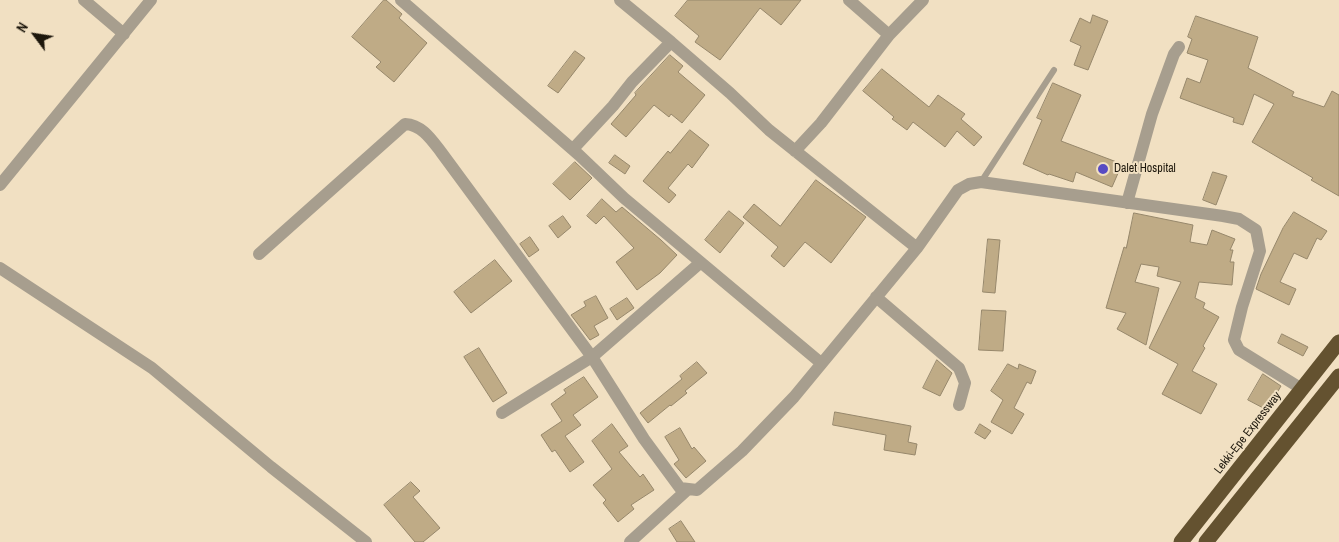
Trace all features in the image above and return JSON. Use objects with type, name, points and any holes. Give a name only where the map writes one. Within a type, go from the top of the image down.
[{"type":"highway","name":"Lekki-Epe Expressway","points":[[1181,542],[1339,342]]},
{"type":"highway","points":[[1206,542],[1339,376]]},
{"type":"street","points":[[84,0],[124,34]]},
{"type":"street","points":[[0,185],[151,0]]},
{"type":"street","points":[[401,0],[573,149],[624,198],[821,364]]},
{"type":"street","points":[[620,0],[672,42],[795,151],[917,248]]},
{"type":"street","points":[[849,0],[890,35]]},
{"type":"street","points":[[795,151],[821,123],[890,35],[923,0]]},
{"type":"street","points":[[573,149],[613,106],[632,82],[672,42]]},
{"type":"street","points":[[1127,203],[1152,114],[1174,54],[1179,47]]},
{"type":"street","points":[[260,254],[405,124],[416,125],[441,152],[592,356],[644,439],[680,488],[688,490],[697,490],[742,451],[794,397],[917,248],[958,190],[969,184],[982,182],[1239,219],[1256,230],[1260,251],[1242,306],[1234,340],[1239,350],[1302,389]]},
{"type":"street","points":[[502,414],[592,356],[700,262]]},
{"type":"street","points":[[0,268],[152,368],[271,467],[366,542]]},
{"type":"street","points":[[876,297],[959,368],[964,383],[959,405]]},
{"type":"street","points":[[630,542],[688,490]]},
{"type":"lane","points":[[982,182],[1054,70]]},
{"type":"building","points":[[384,0],[402,14],[399,18],[427,43],[394,82],[376,67],[381,62],[352,37]]},
{"type":"building","points":[[688,0],[801,0],[781,25],[760,8],[720,60],[695,42],[699,36],[675,16]]},
{"type":"building","points":[[1093,15],[1108,21],[1088,70],[1074,65],[1081,46],[1070,41],[1080,18],[1090,23]]},
{"type":"building","points":[[1196,16],[1258,37],[1248,68],[1294,92],[1292,96],[1324,107],[1332,91],[1339,95],[1339,196],[1311,180],[1313,178],[1252,142],[1274,104],[1254,94],[1243,125],[1233,122],[1234,118],[1180,98],[1187,78],[1200,83],[1208,60],[1187,53],[1192,39],[1188,37]]},
{"type":"building","points":[[575,51],[585,58],[558,93],[548,86]]},
{"type":"building","points":[[670,55],[683,66],[678,72],[705,95],[682,123],[671,114],[669,117],[654,105],[626,137],[611,124],[636,95],[635,93]]},
{"type":"building","points":[[882,69],[929,107],[938,95],[965,114],[961,119],[982,137],[974,146],[957,131],[945,147],[913,122],[907,130],[892,119],[894,117],[863,91]]},
{"type":"building","points":[[1053,83],[1081,95],[1061,141],[1122,164],[1112,187],[1076,172],[1073,182],[1048,175],[1023,164],[1042,120],[1037,118]]},
{"type":"building","points":[[690,130],[709,145],[692,168],[688,164],[668,188],[676,195],[669,203],[643,181],[668,151],[670,153]]},
{"type":"building","points":[[615,155],[630,166],[625,174],[609,163]]},
{"type":"building","points":[[575,162],[592,178],[570,200],[553,184]]},
{"type":"building","points":[[1213,172],[1227,176],[1216,205],[1203,200]]},
{"type":"building","points":[[816,180],[866,217],[831,263],[805,242],[784,267],[771,256],[778,247],[743,217],[754,204],[780,226]]},
{"type":"building","points":[[602,199],[616,212],[622,207],[677,255],[660,273],[637,290],[616,262],[634,248],[604,216],[596,224],[587,216]]},
{"type":"building","points":[[729,211],[744,223],[720,253],[705,240]]},
{"type":"building","points":[[1294,212],[1327,231],[1321,240],[1317,238],[1307,259],[1294,253],[1280,282],[1296,289],[1289,305],[1256,289],[1283,228]]},
{"type":"building","points":[[1134,213],[1193,225],[1190,242],[1207,245],[1212,230],[1235,239],[1230,250],[1233,250],[1230,262],[1234,262],[1232,285],[1199,282],[1195,298],[1205,303],[1203,308],[1219,317],[1192,371],[1217,384],[1201,414],[1162,394],[1178,364],[1149,348],[1181,282],[1157,276],[1159,267],[1141,264],[1135,282],[1159,288],[1146,345],[1117,329],[1126,313],[1106,308],[1124,247],[1126,248]]},
{"type":"building","points":[[563,216],[571,227],[558,238],[549,226]]},
{"type":"building","points":[[530,237],[539,250],[529,257],[520,244]]},
{"type":"building","points":[[988,239],[1000,240],[995,293],[983,292]]},
{"type":"building","points":[[495,260],[512,281],[471,313],[454,292]]},
{"type":"building","points":[[596,296],[608,318],[594,326],[599,335],[590,340],[571,315],[586,306],[584,302]]},
{"type":"building","points":[[627,298],[634,308],[617,320],[610,309]]},
{"type":"building","points":[[982,310],[1006,311],[1003,351],[979,350]]},
{"type":"building","points":[[1282,334],[1308,347],[1303,356],[1278,343]]},
{"type":"building","points":[[479,348],[507,393],[493,402],[464,357]]},
{"type":"building","points":[[937,360],[952,373],[940,396],[923,388]]},
{"type":"building","points":[[697,362],[707,373],[685,391],[687,393],[648,423],[640,413],[682,379],[680,376]]},
{"type":"building","points":[[1008,364],[1018,369],[1019,364],[1036,371],[1031,384],[1027,382],[1014,408],[1024,414],[1012,434],[991,422],[1003,400],[991,391]]},
{"type":"building","points":[[1263,374],[1281,386],[1267,410],[1248,400]]},
{"type":"building","points":[[584,377],[598,397],[573,415],[581,425],[565,436],[584,462],[570,472],[555,450],[552,452],[541,435],[562,421],[551,404],[566,393],[564,390]]},
{"type":"building","points":[[835,412],[911,426],[908,442],[917,444],[915,455],[884,450],[886,435],[833,425]]},
{"type":"building","points":[[612,424],[628,446],[619,452],[640,477],[643,474],[654,490],[631,505],[634,509],[618,522],[603,503],[606,500],[593,485],[612,469],[592,441]]},
{"type":"building","points":[[980,424],[991,431],[985,439],[975,433]]},
{"type":"building","points":[[680,428],[692,449],[694,447],[706,461],[686,478],[674,464],[679,460],[665,437]]},
{"type":"building","points":[[411,482],[420,491],[413,497],[440,528],[423,542],[415,542],[384,505]]},
{"type":"building","points":[[681,521],[695,542],[677,542],[669,529]]},
{"type":"place","name":"Dalet Hospital","points":[[1103,169]]}]
